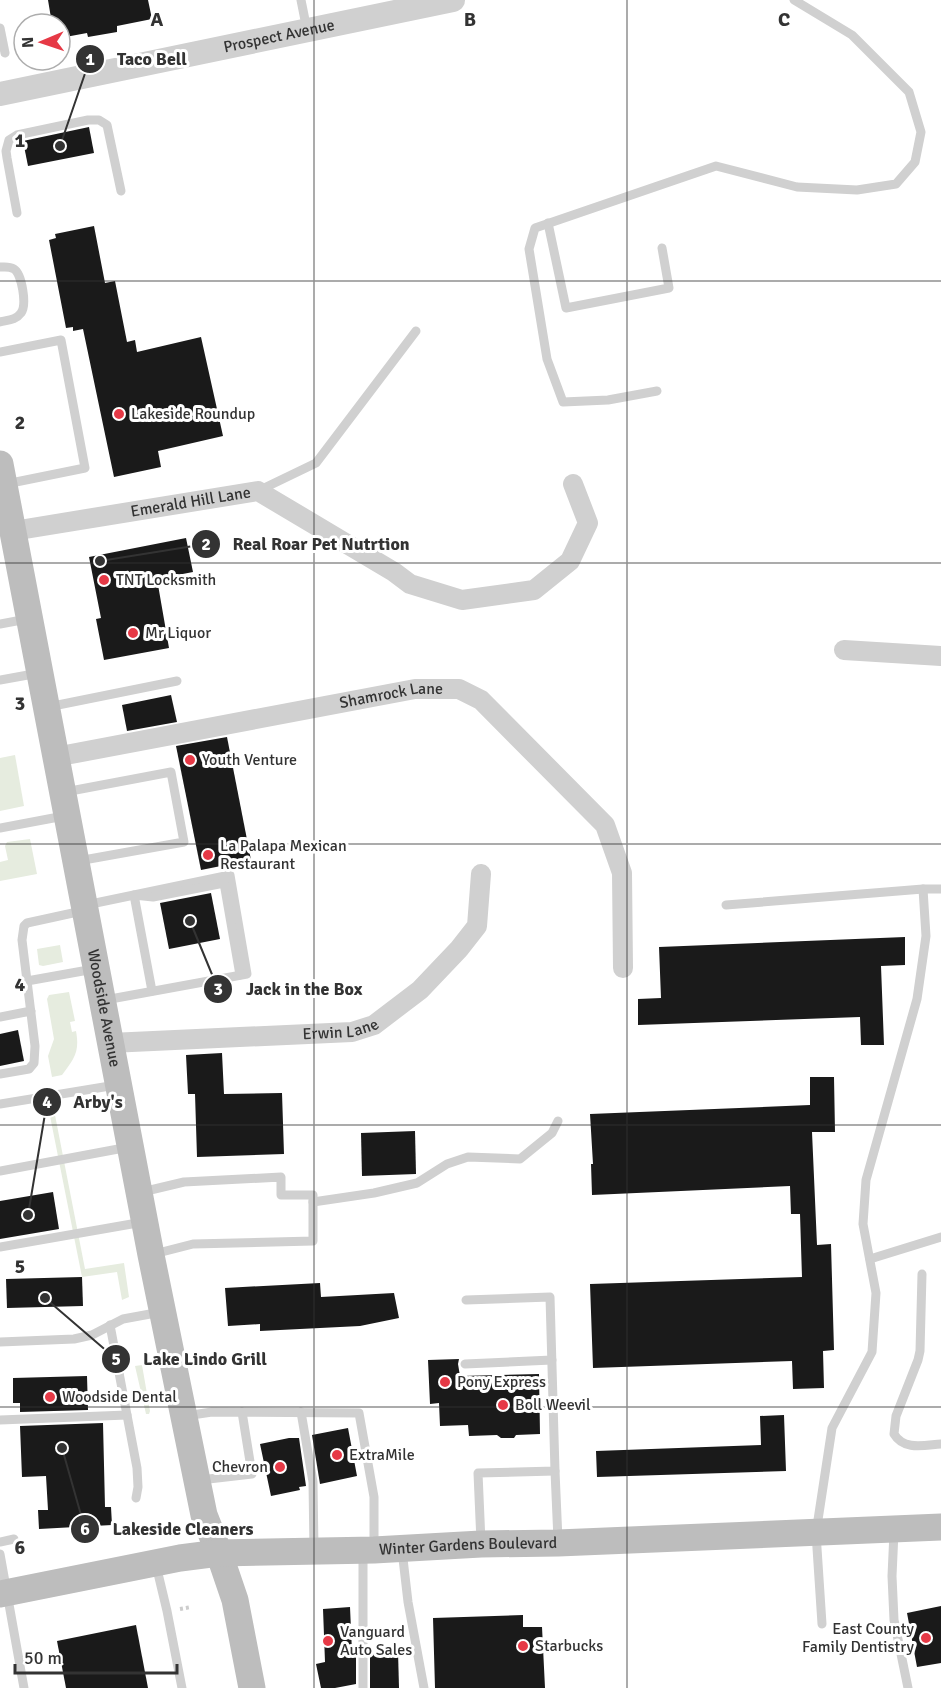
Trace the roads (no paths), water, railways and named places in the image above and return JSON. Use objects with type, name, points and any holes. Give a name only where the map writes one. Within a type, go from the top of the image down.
[{"type":"main road","name":"Woodside Avenue","points":[[2,476],[12,540],[40,673],[151,1255],[204,1515],[235,1600],[252,1688]]},
{"type":"main road","name":"Winter Gardens Boulevard","points":[[3,1593],[219,1553],[369,1550],[941,1527]]},
{"type":"street","name":"Prospect Avenue","points":[[0,94],[453,0]]},
{"type":"street","name":"Emerald Hill Lane","points":[[12,540],[258,491],[394,572],[410,584],[462,600],[534,590],[570,561],[588,523],[573,483]]},
{"type":"street","points":[[844,650],[941,656]]},
{"type":"street","name":"Shamrock Lane","points":[[55,757],[415,689],[459,689],[481,700],[605,825],[622,873],[623,968]]},
{"type":"street","name":"Erwin Lane","points":[[110,1043],[352,1032],[374,1025],[420,990],[459,949],[477,926],[481,874]]},
{"type":"lane","points":[[301,0],[307,30]]},
{"type":"lane","points":[[657,391],[608,400],[563,402],[548,360],[529,249],[535,228],[716,166],[797,187],[856,190],[897,184],[915,162],[921,132],[909,92],[852,35],[794,0]]},
{"type":"lane","points":[[0,28],[5,53]]},
{"type":"lane","points":[[17,213],[6,151],[9,140],[17,135],[78,122],[94,119],[107,125],[121,191]]},
{"type":"lane","points":[[548,223],[566,308],[669,288],[662,248]]},
{"type":"lane","points":[[0,267],[10,267],[19,274],[24,309],[21,315],[0,322]]},
{"type":"lane","points":[[258,491],[316,463],[416,331]]},
{"type":"lane","points":[[0,352],[61,340],[85,468],[2,476]]},
{"type":"lane","points":[[0,624],[29,618]]},
{"type":"lane","points":[[0,681],[40,673]]},
{"type":"lane","points":[[46,708],[177,681]]},
{"type":"lane","points":[[0,828],[65,804],[171,772],[184,842],[76,862]]},
{"type":"lane","points":[[0,1074],[29,1069],[34,1063],[35,1046],[22,940],[24,926],[27,923],[134,895],[230,875],[247,974],[103,1000]]},
{"type":"lane","points":[[726,905],[941,888]]},
{"type":"lane","points":[[822,1624],[816,1533],[832,1428],[872,1352],[876,1293],[863,1224],[866,1180],[917,999],[926,936],[923,889]]},
{"type":"lane","points":[[134,895],[152,991]]},
{"type":"lane","points":[[27,981],[96,968]]},
{"type":"lane","points":[[0,1017],[31,1011]]},
{"type":"lane","points":[[0,1104],[119,1084]]},
{"type":"lane","points":[[313,1202],[374,1193],[417,1183],[447,1164],[468,1157],[520,1159],[552,1133],[558,1121]]},
{"type":"lane","points":[[0,1171],[131,1147]]},
{"type":"lane","points":[[140,1192],[184,1182],[281,1177],[281,1195],[313,1195],[314,1241],[193,1244],[151,1255]]},
{"type":"lane","points":[[0,1247],[146,1222]]},
{"type":"lane","points":[[870,1259],[941,1238]]},
{"type":"lane","points":[[922,1274],[920,1351],[896,1416],[894,1434],[901,1442],[911,1446],[941,1444]]},
{"type":"lane","points":[[466,1300],[550,1297],[558,1543]]},
{"type":"lane","points":[[0,1342],[74,1339],[92,1335],[110,1325],[133,1317],[163,1312]]},
{"type":"lane","points":[[110,1325],[137,1468],[136,1498]]},
{"type":"lane","points":[[465,1364],[552,1360]]},
{"type":"lane","points":[[184,1417],[212,1412],[359,1413],[374,1497],[369,1550],[363,1688]]},
{"type":"lane","points":[[197,1480],[252,1474],[242,1412]]},
{"type":"lane","points":[[301,1412],[313,1482],[314,1551]]},
{"type":"lane","points":[[0,1420],[127,1415]]},
{"type":"lane","points":[[481,1544],[478,1473],[555,1471]]},
{"type":"lane","points":[[894,1530],[892,1576],[894,1620],[908,1688]]},
{"type":"lane","points":[[0,1542],[14,1539]]},
{"type":"lane","points":[[402,1548],[408,1602],[424,1688]]},
{"type":"lane","points":[[0,1554],[3,1593],[24,1688]]},
{"type":"lane","points":[[156,1563],[182,1688]]},
{"type":"place","name":"Taco Bell","points":[[60,146]]},
{"type":"place","name":"Lakeside Roundup","points":[[119,414]]},
{"type":"place","name":"Real Roar Pet Nutrtion","points":[[100,561]]},
{"type":"place","name":"TNT Locksmith","points":[[104,580]]},
{"type":"place","name":"Mr Liquor","points":[[133,633]]},
{"type":"place","name":"Youth Venture","points":[[190,760]]},
{"type":"place","name":"La Palapa Mexican Restaurant","points":[[208,855]]},
{"type":"place","name":"Jack in the Box","points":[[190,921]]},
{"type":"place","name":"Arby's","points":[[28,1215]]},
{"type":"place","name":"Lake Lindo Grill","points":[[45,1298]]},
{"type":"place","name":"Pony Express","points":[[445,1382]]},
{"type":"place","name":"Woodside Dental","points":[[50,1397]]},
{"type":"place","name":"Boll Weevil","points":[[503,1405]]},
{"type":"place","name":"Lakeside Cleaners","points":[[62,1448]]},
{"type":"place","name":"ExtraMile","points":[[337,1455]]},
{"type":"place","name":"Chevron","points":[[280,1467]]},
{"type":"place","name":"East County Family Dentistry","points":[[926,1638]]},
{"type":"place","name":"Vanguard Auto Sales","points":[[328,1641]]},
{"type":"place","name":"Starbucks","points":[[523,1646]]}]
